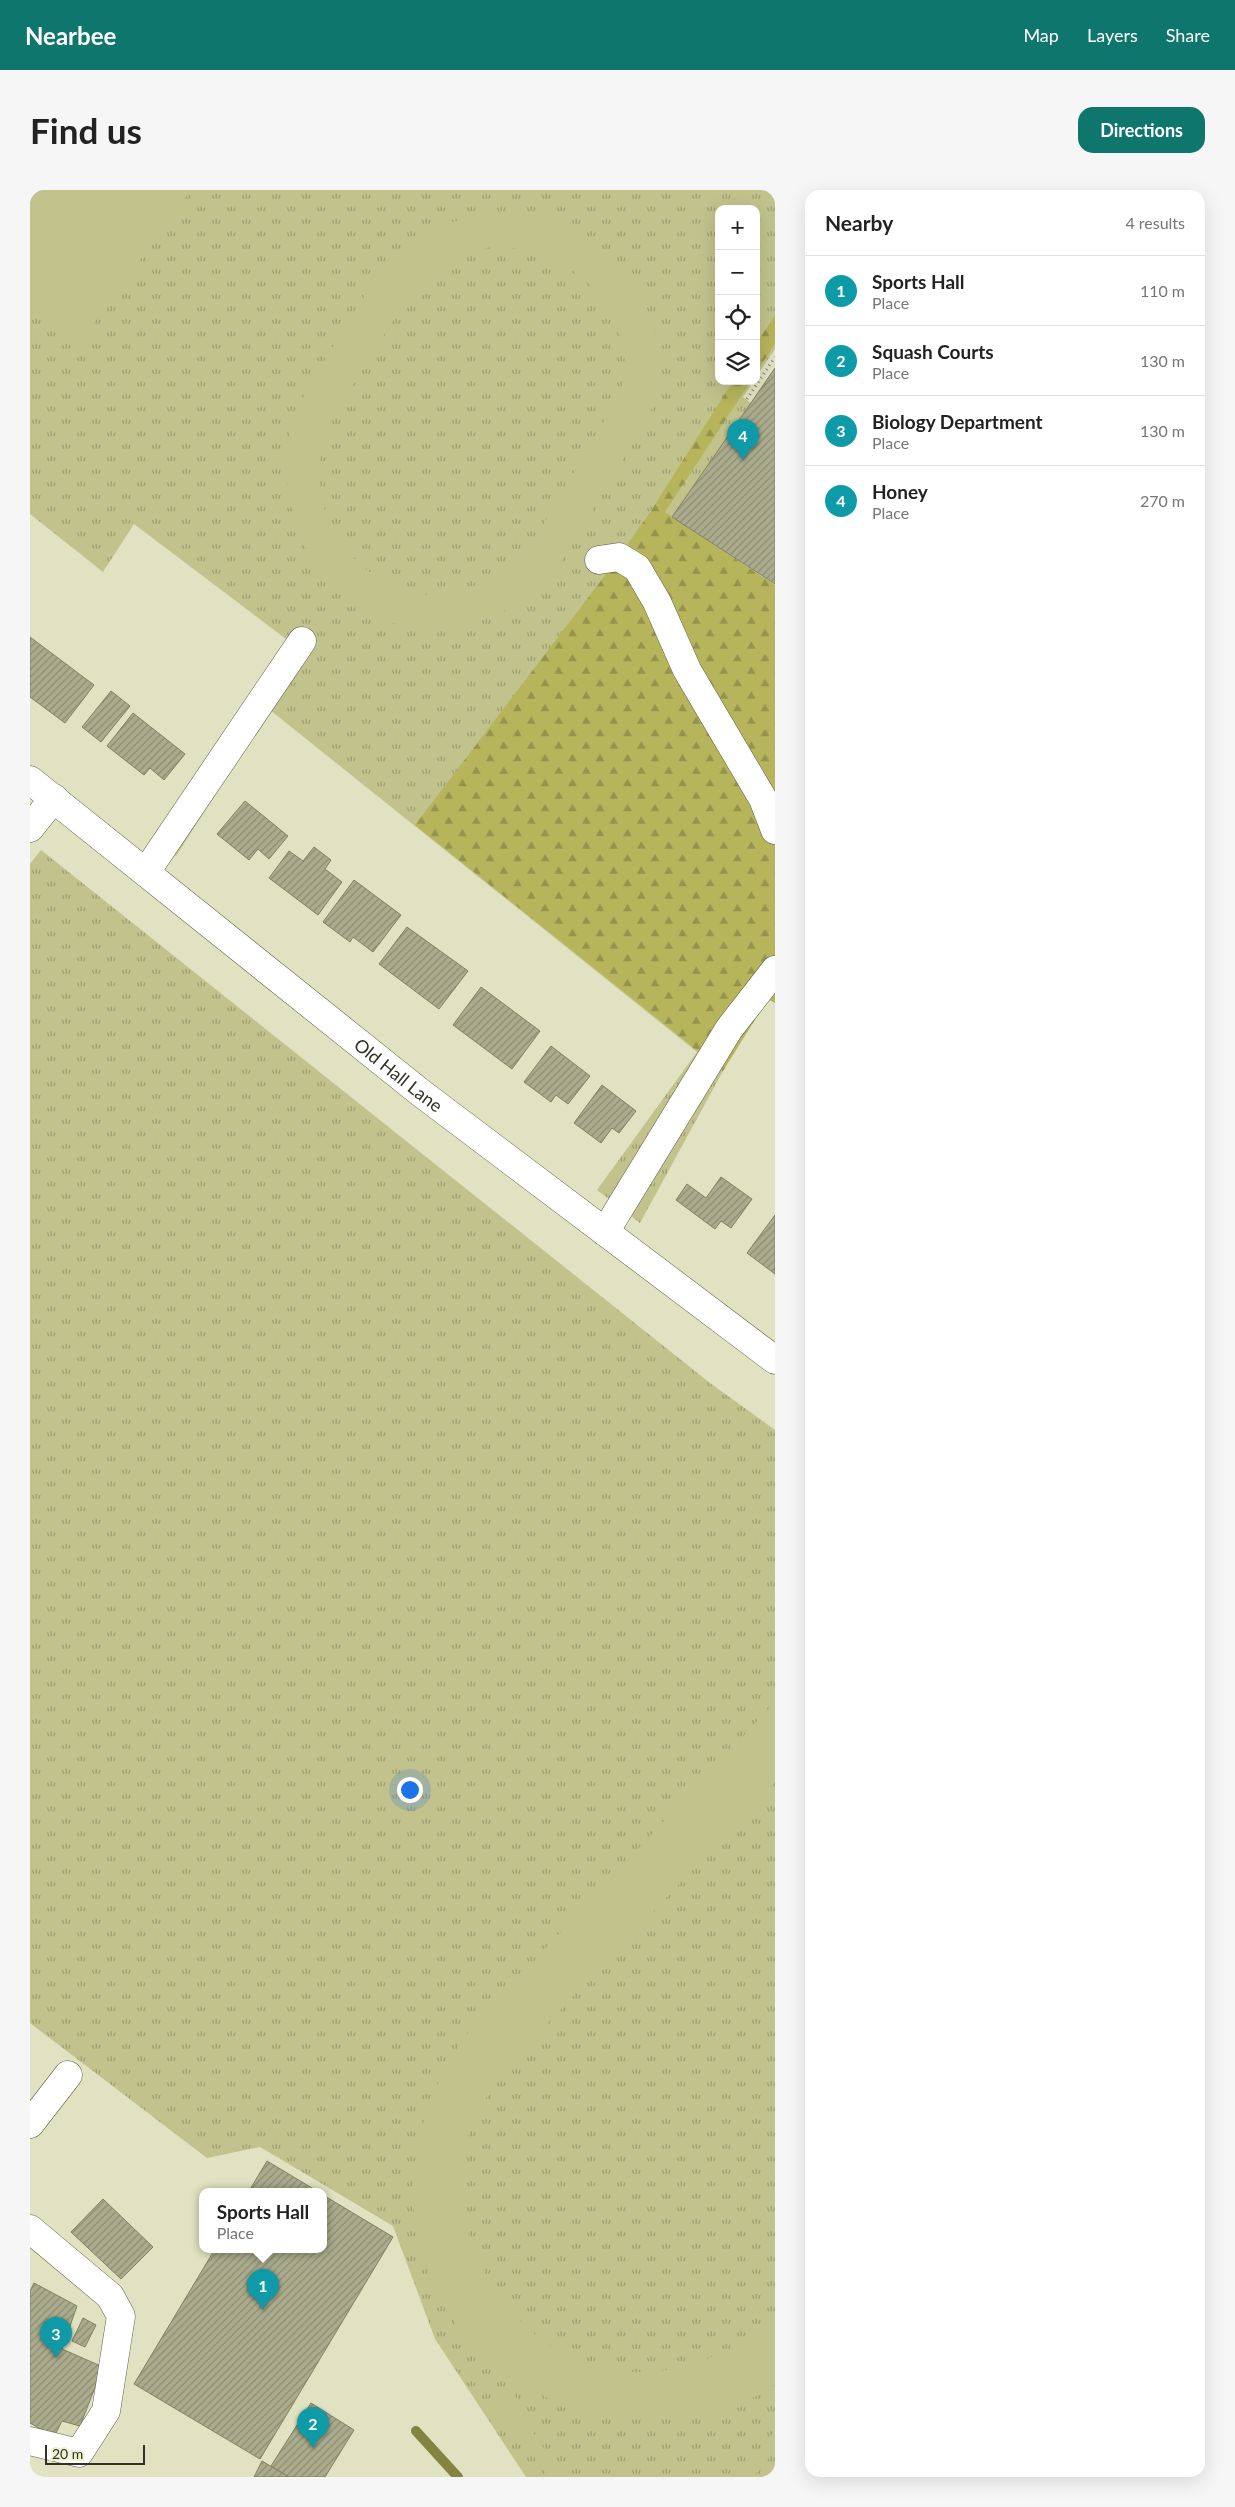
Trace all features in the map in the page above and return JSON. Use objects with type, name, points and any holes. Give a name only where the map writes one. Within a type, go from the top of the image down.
[{"type":"street","points":[[599,560],[619,557],[637,568],[657,602],[687,670],[763,799],[775,830]]},
{"type":"street","points":[[146,872],[302,641]]},
{"type":"street","name":"Old Hall Lane","points":[[30,780],[420,1093],[775,1360]]},
{"type":"street","points":[[30,828],[54,798]]},
{"type":"street","points":[[605,1232],[728,1029],[775,970]]},
{"type":"street","points":[[30,2124],[68,2075]]},
{"type":"street","points":[[30,2229],[110,2296],[121,2316],[106,2410],[79,2453],[30,2441]]},
{"type":"path","points":[[747,400],[775,357]]},
{"type":"green space","points":[[30,190],[775,190],[775,349],[760,371],[760,205],[715,205],[715,385],[751,385],[743,397],[751,403],[672,517],[654,506],[643,522],[775,605],[775,1003],[768,999],[736,1047],[640,1223],[597,1190],[697,1052],[270,710],[176,856],[153,837],[290,642],[134,524],[103,572],[30,514]]},
{"type":"green space","points":[[30,190],[191,190],[78,345],[30,310]]},
{"type":"green space","points":[[501,212],[546,219],[572,228],[592,240],[610,255],[625,272],[649,313],[660,359],[659,388],[653,406],[636,439],[568,551],[541,585],[510,608],[474,622],[436,628],[400,625],[368,613],[341,593],[318,568],[301,537],[290,502],[286,464],[288,445],[298,408],[316,373],[377,278],[392,260],[426,234],[446,224],[471,217]],"holes":[[[495,246],[516,248],[554,260],[586,281],[599,296],[610,313],[623,348],[625,372],[622,388],[533,542],[517,559],[491,580],[470,590],[459,593],[431,595],[404,590],[380,579],[358,562],[340,541],[327,517],[320,491],[320,463],[328,431],[343,401],[390,326],[412,294],[424,281],[438,270],[472,253]]]},
{"type":"green space","points":[[775,315],[775,344],[760,367],[760,340]]},
{"type":"green space","points":[[730,385],[748,385],[665,512],[775,585],[775,1003],[768,999],[723,1071],[415,825],[619,557],[654,506]]},
{"type":"green space","points":[[41,850],[710,1383],[775,1430],[775,2477],[526,2477],[435,2339],[393,2226],[260,2147],[207,2158],[30,2023],[30,864]]},
{"type":"green space","points":[[775,1702],[775,1782],[512,2061],[484,2102],[475,2119],[466,2146],[462,2163],[461,2181],[464,2217],[482,2268],[509,2308],[541,2339],[576,2359],[615,2370],[655,2371],[696,2363],[736,2345],[775,2317],[775,2385],[765,2392],[719,2410],[683,2417],[645,2420],[626,2419],[588,2412],[552,2400],[534,2391],[487,2358],[452,2318],[428,2273],[416,2224],[414,2173],[423,2122],[444,2072],[474,2025]]},
{"type":"green space","points":[[508,2385],[530,2418],[530,2428],[564,2477],[548,2477],[519,2435],[509,2433],[487,2400]]},
{"type":"green space","points":[[775,2431],[775,2451],[753,2477],[737,2477]]},
{"type":"building","points":[[775,368],[775,584],[672,517]]},
{"type":"building","points":[[30,637],[94,685],[65,723],[30,697]]},
{"type":"building","points":[[111,691],[130,706],[101,742],[82,727]]},
{"type":"building","points":[[133,713],[185,754],[164,780],[150,768],[144,775],[107,746]]},
{"type":"building","points":[[245,801],[288,836],[269,859],[258,849],[249,860],[217,834]]},
{"type":"building","points":[[314,847],[331,860],[325,869],[342,882],[318,915],[269,878],[289,851],[303,861]]},
{"type":"building","points":[[354,880],[401,915],[373,952],[353,937],[350,942],[323,922]]},
{"type":"building","points":[[407,927],[468,971],[439,1009],[379,964]]},
{"type":"building","points":[[481,987],[540,1031],[512,1069],[453,1025]]},
{"type":"building","points":[[551,1046],[590,1076],[568,1104],[556,1095],[551,1102],[524,1082]]},
{"type":"building","points":[[602,1085],[636,1111],[619,1133],[612,1128],[601,1143],[574,1123]]},
{"type":"building","points":[[721,1177],[752,1199],[731,1228],[721,1221],[715,1229],[676,1200],[687,1184],[706,1198]]},
{"type":"building","points":[[775,1215],[775,1274],[747,1253]]},
{"type":"building","points":[[267,2161],[312,2188],[251,2188]]},
{"type":"building","points":[[327,2197],[393,2237],[260,2459],[134,2384],[213,2253],[327,2253]]},
{"type":"building","points":[[103,2199],[153,2247],[121,2279],[71,2232]]},
{"type":"building","points":[[34,2283],[77,2306],[62,2349],[103,2367],[80,2426],[62,2421],[54,2437],[30,2423],[30,2291]]},
{"type":"building","points":[[83,2318],[96,2325],[85,2347],[72,2341]]},
{"type":"building","points":[[311,2403],[354,2430],[325,2477],[289,2477],[271,2466]]},
{"type":"building","points":[[262,2461],[289,2477],[254,2477]]},
{"type":"waterway","points":[[416,2431],[458,2477]]},
{"type":"place","name":"Honey","points":[[743,460]]},
{"type":"place","name":"Sports Hall","points":[[263,2310]]},
{"type":"place","name":"Biology Department","points":[[56,2358]]},
{"type":"place","name":"Squash Courts","points":[[313,2448]]}]
